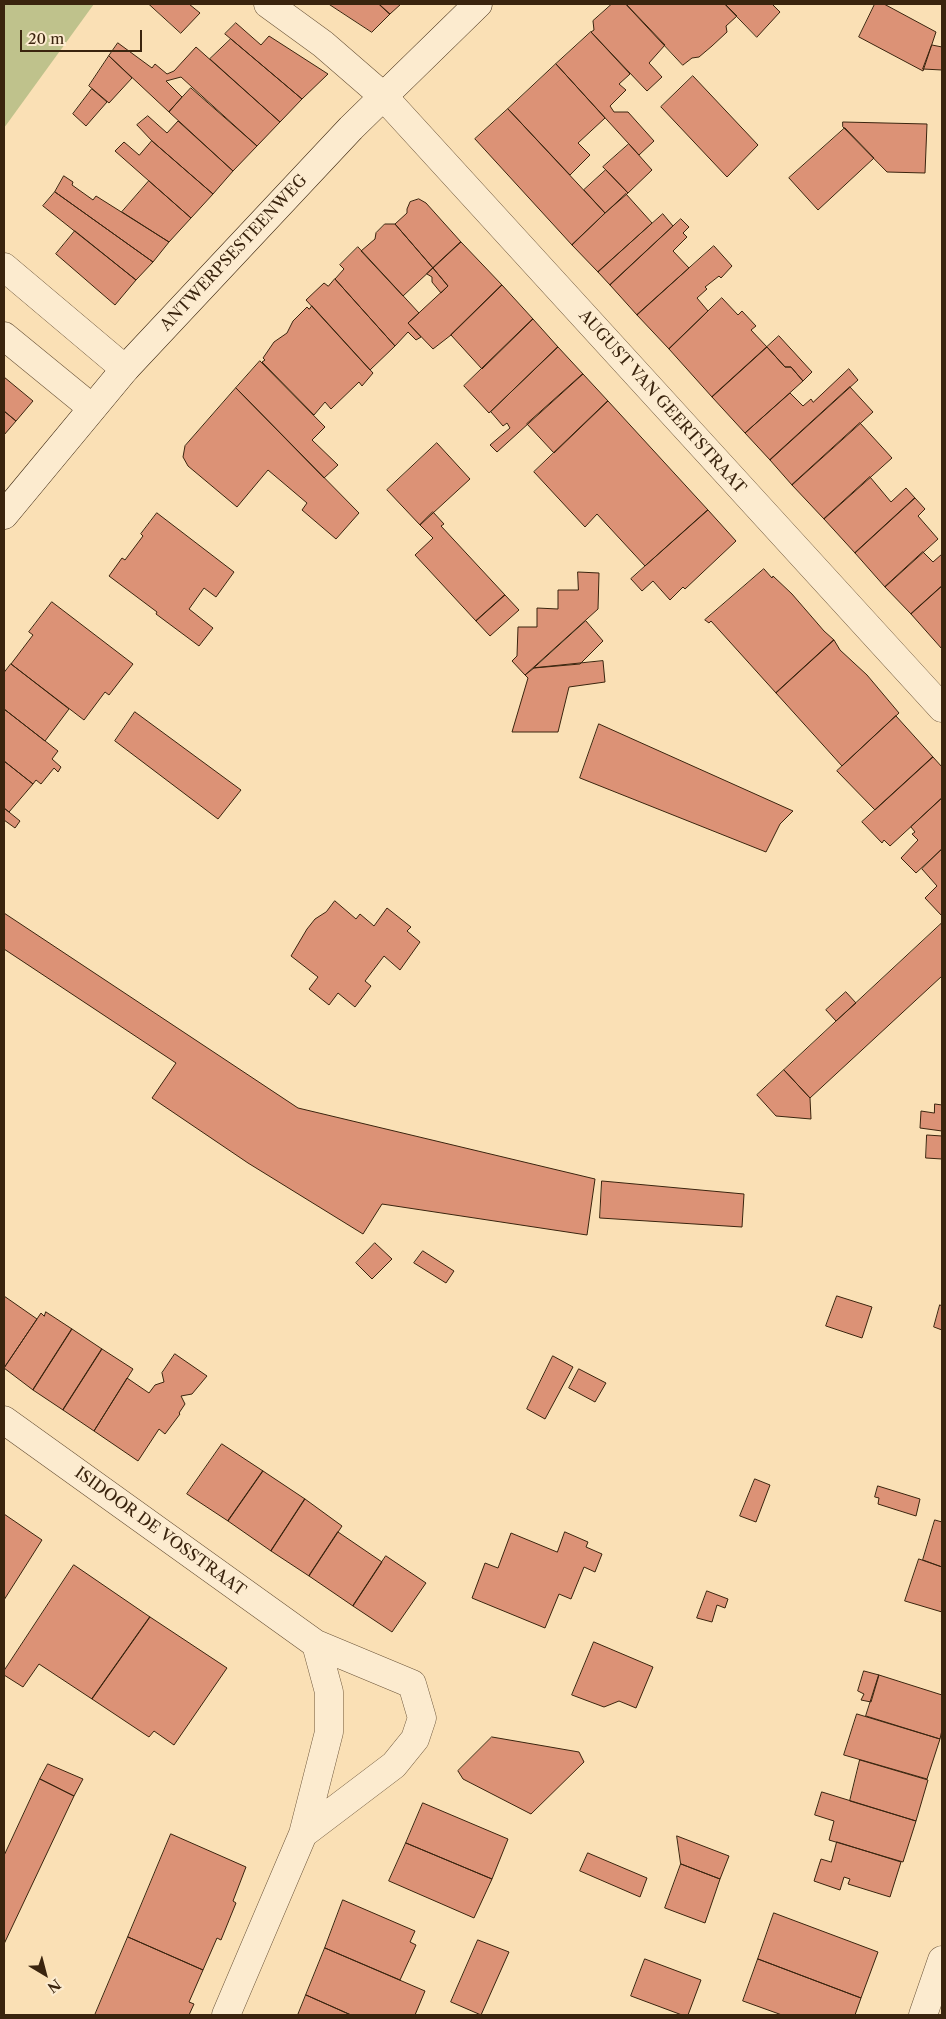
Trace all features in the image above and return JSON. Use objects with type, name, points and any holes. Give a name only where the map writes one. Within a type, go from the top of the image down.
[{"type":"street","name":"AUGUST VAN GEERTSTRAAT","points":[[268,4],[323,44],[383,96],[942,708]]},
{"type":"street","name":"ANTWERPSESTEENWEG","points":[[4,515],[125,369],[383,96],[478,4]]},
{"type":"street","points":[[4,267],[125,369]]},
{"type":"street","points":[[4,336],[92,408]]},
{"type":"street","name":"ISIDOOR DE VOSSTRAAT","points":[[4,1420],[316,1644],[412,1684],[422,1718],[415,1739],[394,1765],[303,1834]]},
{"type":"street","name":"ISIDOOR DE VOSSTRAAT","points":[[226,2015],[303,1834],[329,1732],[329,1692],[316,1644]]},
{"type":"street","points":[[923,2015],[942,1960]]},
{"type":"green space","points":[[4,4],[94,4],[4,128]]},
{"type":"building","points":[[149,4],[189,4],[200,13],[181,33]]},
{"type":"building","points":[[329,4],[379,4],[390,14],[372,32]]},
{"type":"building","points":[[379,4],[401,4],[390,14]]},
{"type":"building","points":[[612,4],[626,4],[665,45],[649,63],[662,77],[647,91],[591,32],[594,30],[593,21]]},
{"type":"building","points":[[626,4],[725,4],[737,16],[726,26],[727,32],[712,46],[699,57],[692,58],[683,65]]},
{"type":"building","points":[[725,4],[772,4],[780,12],[757,37]]},
{"type":"building","points":[[875,4],[884,4],[936,32],[923,71],[859,37]]},
{"type":"building","points":[[236,23],[261,45],[269,36],[328,74],[302,99],[225,34]]},
{"type":"building","points":[[591,32],[630,74],[619,84],[626,90],[610,106],[614,112],[628,112],[654,141],[639,155],[556,64]]},
{"type":"building","points":[[231,39],[302,99],[280,122],[210,59]]},
{"type":"building","points":[[118,43],[152,68],[155,64],[167,74],[174,71],[196,47],[280,122],[257,146],[181,77],[166,81],[182,97],[169,112],[109,56]]},
{"type":"building","points":[[932,45],[942,47],[942,70],[923,69]]},
{"type":"building","points":[[109,56],[132,78],[109,103],[89,86]]},
{"type":"building","points":[[556,64],[605,118],[578,143],[590,155],[570,175],[508,109]]},
{"type":"building","points":[[693,76],[758,145],[727,177],[661,107]]},
{"type":"building","points":[[191,88],[257,146],[233,171],[169,112]]},
{"type":"building","points":[[92,89],[107,102],[86,126],[73,114]]},
{"type":"building","points":[[508,109],[605,213],[572,245],[475,139]]},
{"type":"building","points":[[148,116],[167,133],[178,121],[233,171],[213,194],[152,141],[137,125]]},
{"type":"building","points":[[843,122],[927,124],[925,173],[887,172],[843,127]]},
{"type":"building","points":[[845,128],[874,158],[818,210],[789,178]]},
{"type":"building","points":[[152,141],[213,194],[191,218],[115,151],[124,142],[139,155]]},
{"type":"building","points":[[629,144],[652,170],[628,193],[603,167]]},
{"type":"building","points":[[606,170],[628,193],[605,213],[584,190]]},
{"type":"building","points":[[64,176],[73,182],[72,185],[93,200],[96,196],[169,242],[153,262],[55,192]]},
{"type":"building","points":[[149,181],[191,218],[169,242],[122,212]]},
{"type":"building","points":[[55,192],[153,262],[136,280],[43,206]]},
{"type":"building","points":[[626,194],[652,223],[598,272],[572,245]]},
{"type":"building","points":[[419,199],[426,203],[461,242],[433,268],[395,224],[407,213],[410,202]]},
{"type":"building","points":[[663,214],[673,226],[610,285],[598,272]]},
{"type":"building","points":[[681,219],[689,227],[683,233],[687,237],[673,251],[689,268],[637,315],[610,285]]},
{"type":"building","points":[[385,224],[395,224],[433,268],[403,296],[361,251],[375,239],[376,233]]},
{"type":"building","points":[[75,231],[136,280],[115,305],[56,254]]},
{"type":"building","points":[[461,242],[502,285],[451,335],[433,349],[408,323],[448,286],[433,268]]},
{"type":"building","points":[[714,246],[732,266],[721,278],[719,276],[705,287],[707,289],[697,298],[708,311],[669,349],[637,315]]},
{"type":"building","points":[[358,247],[419,313],[408,323],[421,337],[416,340],[408,332],[395,346],[335,279],[344,269],[340,265]]},
{"type":"building","points":[[433,268],[448,286],[441,293],[432,282],[432,277],[427,274]]},
{"type":"building","points":[[335,279],[395,346],[370,370],[306,300],[324,283],[328,286]]},
{"type":"building","points":[[502,285],[533,319],[482,369],[451,335]]},
{"type":"building","points":[[722,298],[738,315],[742,311],[756,326],[751,330],[767,347],[712,397],[669,349]]},
{"type":"building","points":[[312,306],[373,373],[362,386],[359,382],[331,409],[325,402],[314,415],[262,362],[265,360],[263,358],[274,342],[287,333],[293,321],[307,307],[309,309]]},
{"type":"building","points":[[533,319],[558,347],[489,413],[464,386]]},
{"type":"building","points":[[779,336],[812,372],[803,381],[791,367],[785,367],[767,347]]},
{"type":"building","points":[[558,347],[583,374],[497,452],[490,445],[510,428],[507,423],[503,426],[491,412]]},
{"type":"building","points":[[767,347],[785,367],[791,367],[803,381],[745,433],[712,397]]},
{"type":"building","points":[[260,361],[325,427],[312,440],[338,465],[324,478],[236,388]]},
{"type":"building","points":[[849,369],[858,380],[770,460],[745,433],[790,393],[803,406],[811,399],[813,402]]},
{"type":"building","points":[[583,374],[608,401],[554,453],[527,424]]},
{"type":"building","points":[[4,377],[33,401],[16,421],[4,411]]},
{"type":"building","points":[[850,387],[873,412],[792,485],[770,460]]},
{"type":"building","points":[[236,388],[359,513],[336,539],[302,510],[307,503],[268,470],[237,507],[188,466],[183,457],[185,446]]},
{"type":"building","points":[[608,401],[708,510],[645,566],[597,514],[585,527],[534,472]]},
{"type":"building","points":[[4,411],[16,421],[4,435]]},
{"type":"building","points":[[860,423],[892,458],[824,519],[792,485]]},
{"type":"building","points":[[437,443],[470,479],[420,525],[387,490]]},
{"type":"building","points":[[870,477],[891,502],[906,488],[915,498],[855,553],[824,519]]},
{"type":"building","points":[[915,498],[925,509],[918,516],[938,539],[885,587],[855,553]]},
{"type":"building","points":[[708,510],[736,541],[685,589],[683,587],[670,600],[653,581],[642,591],[631,579]]},
{"type":"building","points":[[433,512],[444,524],[441,526],[505,595],[476,621],[415,555],[433,538],[420,525]]},
{"type":"building","points":[[157,513],[234,572],[216,597],[204,588],[189,609],[213,628],[199,646],[109,576],[122,558],[125,560]]},
{"type":"building","points":[[923,552],[933,562],[942,554],[942,586],[911,614],[885,587]]},
{"type":"building","points":[[764,569],[792,594],[834,640],[776,693],[711,621],[709,623],[705,620]]},
{"type":"building","points":[[578,572],[599,573],[598,609],[525,675],[512,661],[517,656],[518,627],[537,627],[537,608],[558,609],[558,590],[578,590]]},
{"type":"building","points":[[942,586],[942,649],[911,614]]},
{"type":"building","points":[[505,595],[519,610],[490,636],[476,621]]},
{"type":"building","points":[[52,602],[133,664],[109,695],[105,692],[84,720],[11,664],[33,635],[29,632]]},
{"type":"building","points":[[586,621],[603,641],[580,664],[534,668]]},
{"type":"building","points":[[834,640],[840,650],[867,675],[899,713],[842,766],[776,693]]},
{"type":"building","points":[[603,661],[605,682],[569,687],[558,732],[512,732],[528,678],[525,675],[534,668]]},
{"type":"building","points":[[11,664],[69,709],[45,741],[4,709],[4,673]]},
{"type":"building","points":[[4,709],[58,751],[52,759],[61,767],[58,772],[54,768],[41,784],[36,780],[33,784],[4,761]]},
{"type":"building","points":[[135,712],[241,790],[218,819],[115,741]]},
{"type":"building","points":[[896,716],[933,757],[875,810],[837,771]]},
{"type":"building","points":[[599,724],[793,811],[780,824],[766,852],[580,778]]},
{"type":"building","points":[[933,757],[942,767],[942,798],[890,846],[884,840],[882,843],[862,822]]},
{"type":"building","points":[[4,761],[33,784],[9,812],[4,808]]},
{"type":"building","points":[[942,798],[942,849],[916,873],[901,858],[918,840],[912,834],[915,832],[911,827]]},
{"type":"building","points":[[4,808],[20,821],[15,828],[4,820]]},
{"type":"building","points":[[942,849],[942,916],[925,898],[937,886],[922,869]]},
{"type":"building","points":[[335,901],[356,919],[360,914],[374,926],[387,908],[411,927],[407,931],[420,942],[400,970],[384,956],[365,981],[371,986],[355,1007],[338,993],[329,1005],[309,989],[318,977],[291,956],[315,919],[326,912]]},
{"type":"building","points":[[4,913],[298,1108],[595,1179],[587,1235],[382,1204],[363,1234],[248,1163],[152,1098],[176,1063],[4,949]]},
{"type":"building","points":[[941,924],[942,976],[810,1098],[784,1070]]},
{"type":"building","points":[[846,992],[856,1003],[836,1021],[826,1010]]},
{"type":"building","points":[[784,1070],[810,1098],[811,1119],[776,1116],[757,1095]]},
{"type":"building","points":[[935,1104],[942,1105],[942,1131],[920,1128],[921,1111],[934,1113]]},
{"type":"building","points":[[927,1135],[942,1136],[942,1159],[926,1158]]},
{"type":"building","points":[[602,1181],[744,1194],[742,1227],[600,1218]]},
{"type":"building","points":[[375,1243],[392,1259],[372,1279],[356,1263]]},
{"type":"building","points":[[423,1251],[454,1271],[446,1283],[414,1263]]},
{"type":"building","points":[[4,1296],[37,1319],[4,1368]]},
{"type":"building","points":[[837,1296],[872,1307],[862,1338],[826,1326]]},
{"type":"building","points":[[940,1305],[942,1306],[942,1330],[934,1327]]},
{"type":"building","points":[[46,1312],[72,1329],[33,1390],[4,1368],[41,1313],[44,1316]]},
{"type":"building","points":[[72,1329],[102,1349],[63,1410],[33,1390]]},
{"type":"building","points":[[102,1349],[133,1369],[94,1431],[63,1410]]},
{"type":"building","points":[[175,1354],[207,1376],[192,1394],[181,1396],[185,1404],[180,1414],[165,1434],[159,1429],[138,1461],[94,1431],[127,1378],[149,1393],[155,1385],[164,1382],[162,1373]]},
{"type":"building","points":[[553,1356],[573,1367],[545,1419],[527,1409]]},
{"type":"building","points":[[579,1369],[606,1383],[595,1402],[569,1388]]},
{"type":"building","points":[[222,1444],[263,1471],[228,1521],[187,1494]]},
{"type":"building","points":[[263,1471],[305,1499],[271,1551],[228,1521]]},
{"type":"building","points":[[755,1479],[770,1485],[756,1522],[740,1516]]},
{"type":"building","points":[[878,1486],[920,1499],[916,1516],[878,1504],[879,1498],[875,1497]]},
{"type":"building","points":[[305,1499],[342,1526],[309,1576],[271,1551]]},
{"type":"building","points":[[4,1514],[42,1540],[4,1600]]},
{"type":"building","points":[[935,1520],[942,1522],[942,1567],[923,1560]]},
{"type":"building","points":[[338,1532],[382,1562],[353,1606],[309,1576]]},
{"type":"building","points":[[565,1532],[588,1542],[586,1547],[602,1554],[595,1572],[584,1567],[571,1599],[559,1594],[545,1628],[472,1598],[485,1563],[498,1568],[511,1533],[557,1552]]},
{"type":"building","points":[[386,1556],[426,1583],[392,1632],[353,1606]]},
{"type":"building","points":[[919,1559],[942,1567],[942,1612],[905,1601]]},
{"type":"building","points":[[74,1565],[150,1617],[92,1699],[39,1664],[23,1687],[4,1675],[4,1671]]},
{"type":"building","points":[[707,1591],[728,1599],[725,1608],[717,1605],[712,1622],[697,1618]]},
{"type":"building","points":[[150,1617],[227,1668],[174,1745],[154,1731],[149,1737],[92,1699]]},
{"type":"building","points":[[594,1642],[653,1667],[636,1708],[619,1701],[604,1707],[572,1695]]},
{"type":"building","points":[[864,1671],[879,1675],[871,1702],[861,1700],[864,1694],[858,1691]]},
{"type":"building","points":[[879,1675],[942,1695],[942,1730],[940,1739],[866,1716]]},
{"type":"building","points":[[857,1714],[940,1739],[927,1779],[844,1755]]},
{"type":"building","points":[[492,1737],[579,1752],[584,1762],[531,1814],[463,1779],[458,1771]]},
{"type":"building","points":[[860,1760],[928,1780],[916,1821],[850,1801]]},
{"type":"building","points":[[48,1764],[83,1779],[74,1796],[40,1779]]},
{"type":"building","points":[[40,1779],[74,1796],[4,1944],[4,1856]]},
{"type":"building","points":[[822,1792],[916,1821],[903,1862],[829,1840],[834,1821],[815,1815]]},
{"type":"building","points":[[423,1803],[508,1839],[492,1879],[406,1843]]},
{"type":"building","points":[[171,1834],[246,1867],[233,1901],[236,1903],[221,1940],[217,1938],[203,1970],[128,1937]]},
{"type":"building","points":[[677,1836],[729,1856],[720,1879],[681,1864]]},
{"type":"building","points":[[837,1842],[901,1862],[890,1897],[848,1884],[850,1879],[844,1877],[840,1890],[814,1881],[821,1859],[831,1862]]},
{"type":"building","points":[[406,1843],[492,1879],[474,1918],[389,1881]]},
{"type":"building","points":[[588,1853],[647,1878],[640,1897],[580,1871]]},
{"type":"building","points":[[681,1864],[720,1879],[705,1923],[665,1908]]},
{"type":"building","points":[[343,1900],[415,1931],[410,1942],[416,1945],[400,1980],[325,1948]]},
{"type":"building","points":[[774,1913],[878,1952],[861,1998],[758,1959]]},
{"type":"building","points":[[128,1937],[203,1970],[189,2002],[194,2004],[189,2015],[95,2015]]},
{"type":"building","points":[[478,1940],[509,1952],[481,2015],[451,2002]]},
{"type":"building","points":[[325,1948],[425,1991],[415,2015],[351,2015],[306,1995]]},
{"type":"building","points":[[645,1959],[701,1980],[688,2015],[682,2015],[631,1996]]},
{"type":"building","points":[[758,1959],[861,1998],[855,2015],[782,2015],[743,2001]]},
{"type":"building","points":[[306,1995],[351,2015],[298,2015]]}]
